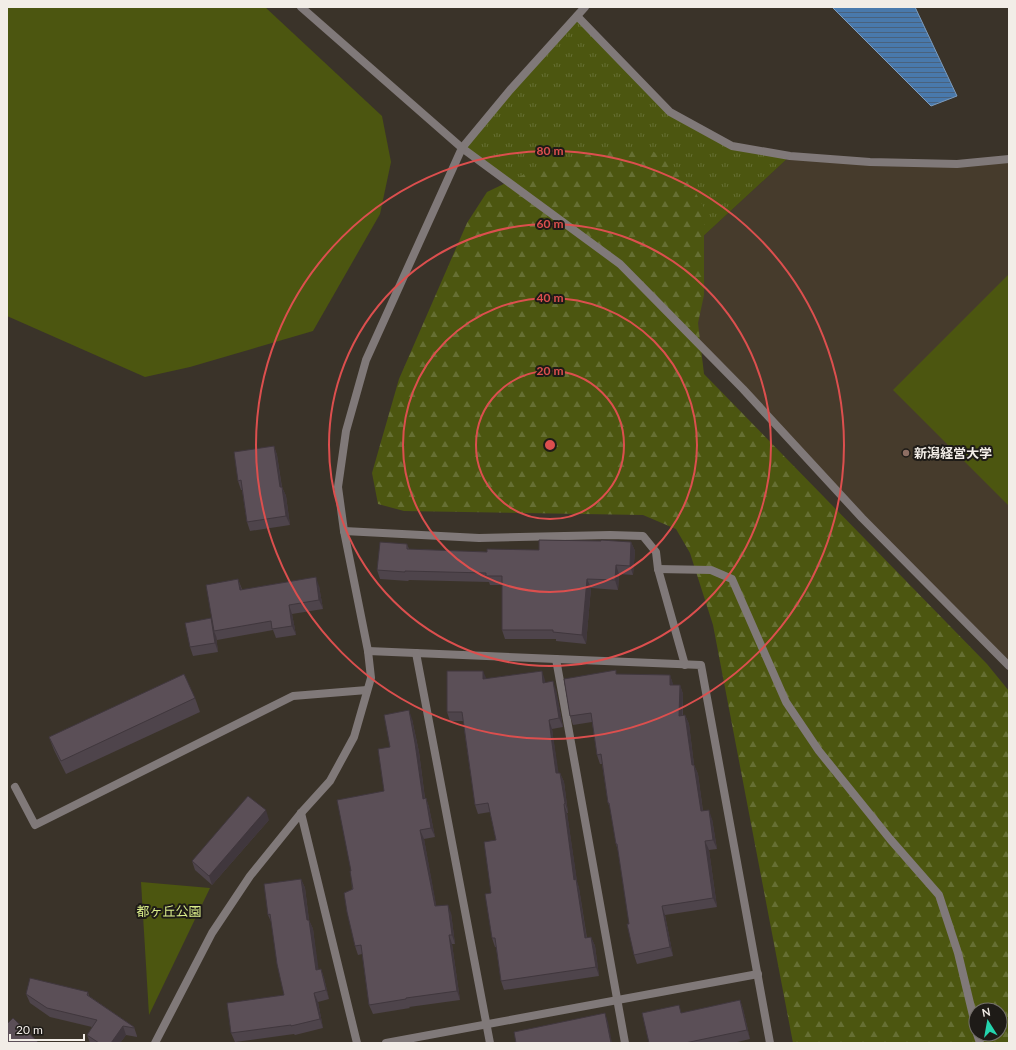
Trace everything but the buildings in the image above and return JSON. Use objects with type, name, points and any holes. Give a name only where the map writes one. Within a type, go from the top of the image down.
[{"type":"street","points":[[301,7],[462,148],[620,264],[743,389],[862,518],[1009,666]]},
{"type":"street","points":[[155,1043],[212,933],[250,876],[301,813],[330,781],[354,737],[371,678],[368,651],[344,532],[338,486],[346,431],[366,360],[462,148],[510,90],[585,7]]},
{"type":"street","points":[[578,16],[670,112],[732,146],[790,156],[870,162],[957,164],[1009,159]]},
{"type":"street","points":[[344,532],[479,538],[643,536],[656,552],[658,568],[685,665]]},
{"type":"street","points":[[658,568],[711,570],[732,579],[786,702],[819,751],[938,895],[958,953],[970,1002]]},
{"type":"street","points":[[368,651],[701,665],[770,1043]]},
{"type":"street","points":[[416,653],[490,1043]]},
{"type":"street","points":[[556,659],[625,1043]]},
{"type":"street","points":[[15,787],[35,825],[294,696],[367,690]]},
{"type":"street","points":[[301,813],[357,1043]]},
{"type":"street","points":[[386,1043],[758,974]]},
{"type":"shaded area","name":"新潟経営大学","points":[[790,156],[957,164],[1009,159],[1009,666],[645,290]]},
{"type":"green space","points":[[7,7],[265,7],[382,116],[391,162],[380,214],[313,331],[190,367],[145,377],[7,316]]},
{"type":"green space","points":[[577,16],[670,112],[732,146],[790,156],[645,290],[462,148]]},
{"type":"green space","points":[[649,148],[688,179],[704,208],[704,295],[698,323],[704,374],[987,664],[1009,691],[1009,1043],[793,1043],[713,625],[690,553],[676,529],[643,515],[404,511],[378,504],[372,473],[399,379],[467,223],[487,192],[548,163],[609,150]]},
{"type":"green space","points":[[1009,274],[1009,506],[893,390]]},
{"type":"green space","name":"都ヶ丘公園","points":[[141,882],[210,888],[149,1015]]},
{"type":"water","points":[[832,7],[915,7],[957,96],[931,106]]},
{"type":"place","name":"新潟経営大学","points":[[906,453]]}]
